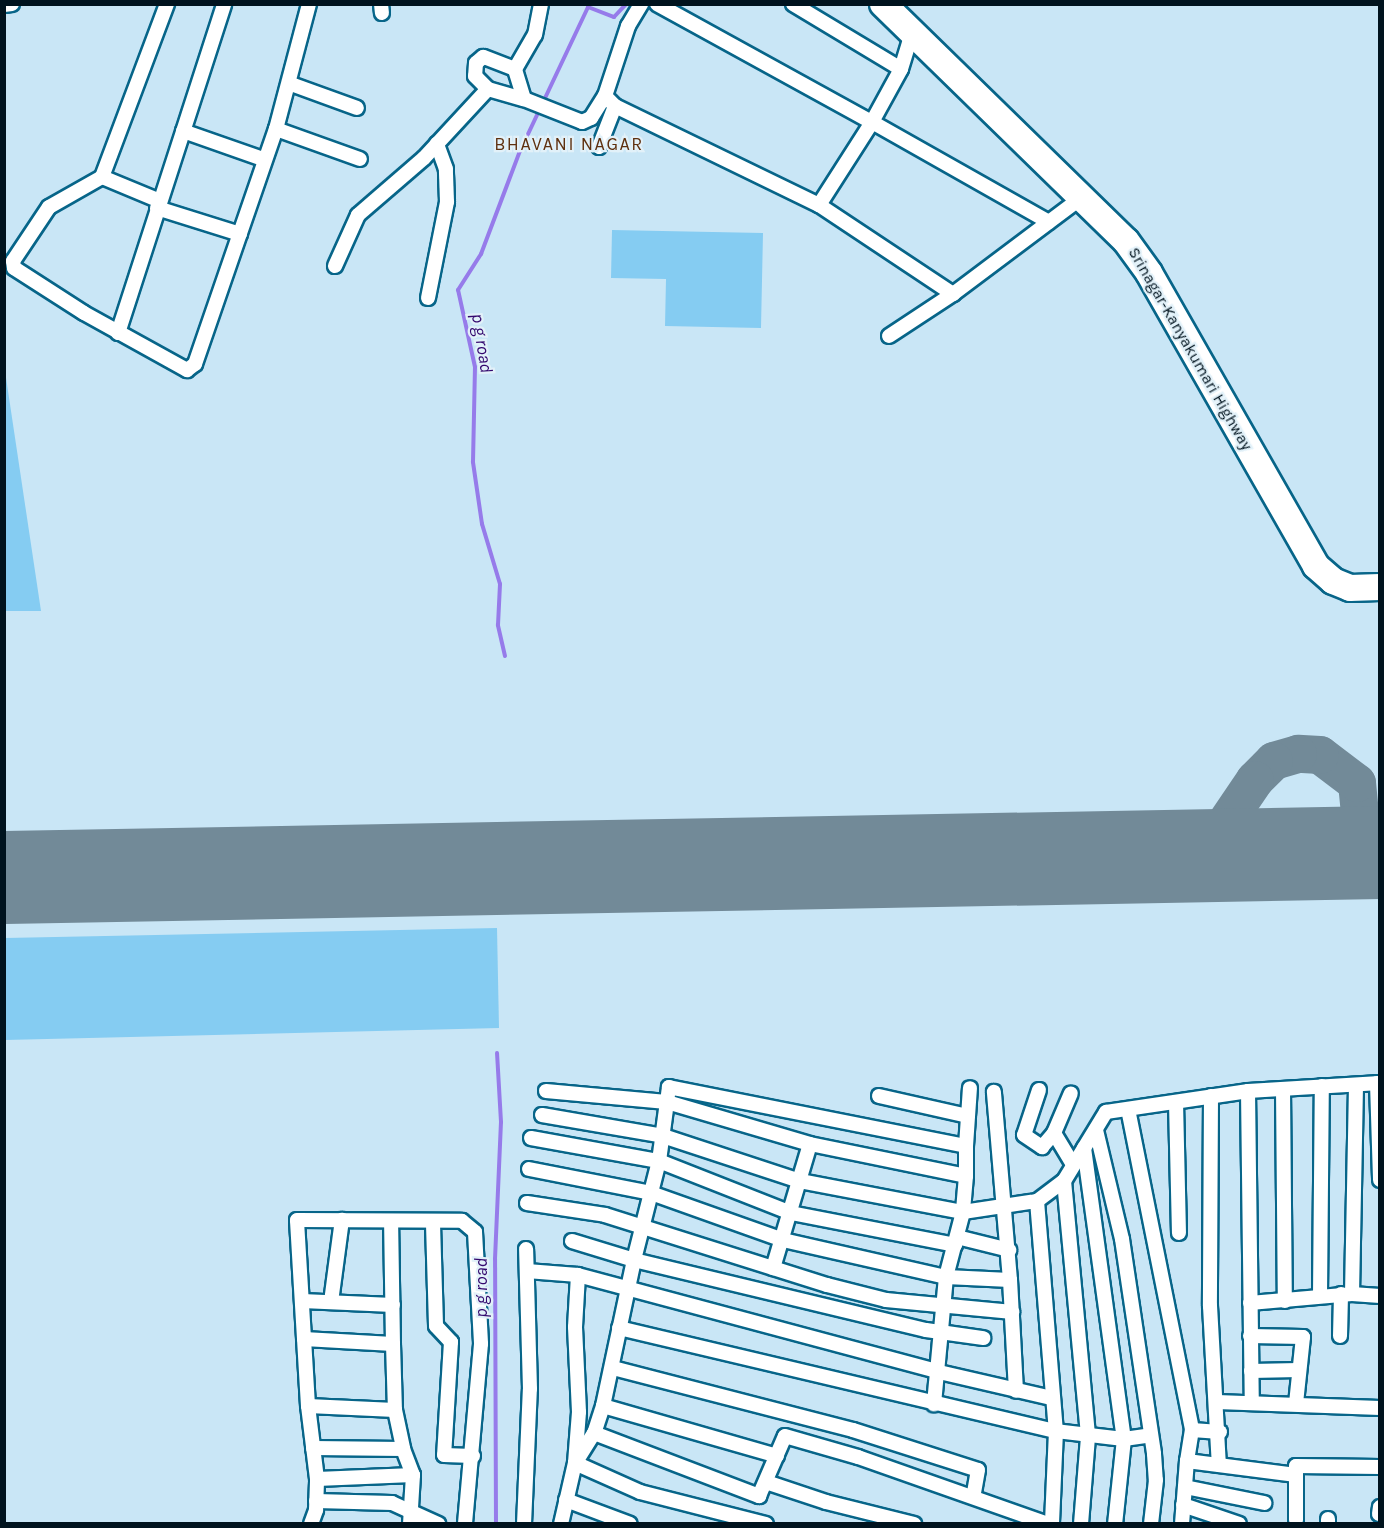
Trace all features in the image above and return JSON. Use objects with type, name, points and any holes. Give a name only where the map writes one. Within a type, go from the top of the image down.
[{"type":"highway","name":"Srinagar-Kanyakumari Highway","points":[[883,4],[1126,241],[1149,273],[1316,566],[1333,581],[1350,588],[1380,587]]},
{"type":"highway","name":"Srinagar-Kanyakumari Highway","points":[[905,4],[1138,231],[1328,556],[1353,571],[1380,569]]},
{"type":"street","points":[[4,5],[12,4]]},
{"type":"street","points":[[167,4],[102,177],[49,207],[13,261],[14,268],[118,333],[187,370],[195,364],[263,159],[276,129],[291,84],[309,4]]},
{"type":"street","points":[[118,333],[224,4]]},
{"type":"street","points":[[515,69],[535,35],[541,4]]},
{"type":"street","points":[[599,147],[628,26],[641,4]]},
{"type":"street","points":[[657,4],[1049,222]]},
{"type":"street","points":[[793,4],[901,69]]},
{"type":"street","points":[[819,205],[872,122],[901,69],[912,33]]},
{"type":"street","points":[[524,99],[515,69],[496,58],[483,57],[477,63],[475,76],[488,89],[524,99],[582,122],[591,118],[610,101]]},
{"type":"street","points":[[291,84],[357,108]]},
{"type":"street","points":[[335,266],[358,215],[437,144],[488,89]]},
{"type":"street","points":[[610,101],[819,205],[953,294]]},
{"type":"street","points":[[276,129],[360,159]]},
{"type":"street","points":[[183,131],[263,159]]},
{"type":"street","points":[[428,298],[447,202],[446,169],[437,144]]},
{"type":"street","points":[[102,177],[159,204],[240,234]]},
{"type":"street","points":[[889,336],[953,294],[1082,197]]},
{"type":"street","points":[[542,1115],[663,1136],[800,1181],[963,1212],[1037,1202],[1064,1180],[1106,1112],[1248,1091],[1378,1083],[1380,1180]]},
{"type":"street","points":[[1320,1296],[1322,1086]]},
{"type":"street","points":[[1340,1336],[1347,1294],[1356,1086]]},
{"type":"street","points":[[575,1463],[594,1433],[613,1368],[627,1288],[663,1136],[669,1087],[966,1146]]},
{"type":"street","points":[[531,1138],[658,1161],[791,1213],[955,1245],[963,1212],[970,1088]]},
{"type":"street","points":[[1283,1089],[1285,1302]]},
{"type":"street","points":[[1039,1090],[1024,1135],[1042,1148],[1054,1133],[1071,1093]]},
{"type":"street","points":[[546,1091],[667,1102],[810,1144],[966,1176]]},
{"type":"street","points":[[1248,1091],[1252,1403]]},
{"type":"street","points":[[994,1092],[1006,1207],[1016,1391]]},
{"type":"street","points":[[879,1096],[968,1116]]},
{"type":"street","points":[[1211,1096],[1210,1306],[1220,1432],[1219,1465]]},
{"type":"street","points":[[1176,1102],[1179,1233]]},
{"type":"street","points":[[1128,1109],[1192,1430],[1182,1524]]},
{"type":"street","points":[[1096,1130],[1122,1239],[1151,1435],[1156,1480],[1151,1524]]},
{"type":"street","points":[[1054,1133],[1073,1165]]},
{"type":"street","points":[[773,1268],[810,1144]]},
{"type":"street","points":[[1084,1148],[1124,1439],[1114,1524]]},
{"type":"street","points":[[529,1169],[651,1193],[783,1240],[946,1277],[1010,1280]]},
{"type":"street","points":[[1064,1180],[1088,1437],[1081,1524]]},
{"type":"street","points":[[594,1433],[759,1496],[785,1437],[858,1457],[1050,1524],[1056,1431],[1037,1202]]},
{"type":"street","points":[[527,1203],[641,1225],[773,1268],[886,1300],[1012,1312]]},
{"type":"street","points":[[311,1524],[316,1501],[317,1479],[308,1406],[297,1220],[433,1224],[462,1221],[475,1232],[481,1344],[473,1456],[465,1524]]},
{"type":"street","points":[[331,1302],[342,1220]]},
{"type":"street","points":[[391,1221],[396,1410],[403,1449],[413,1475],[411,1517]]},
{"type":"street","points":[[433,1224],[436,1326],[451,1342],[444,1455],[473,1456]]},
{"type":"street","points":[[957,1237],[1009,1250]]},
{"type":"street","points":[[934,1404],[939,1372],[946,1277],[957,1237]]},
{"type":"street","points":[[572,1241],[634,1260],[942,1332],[983,1338]]},
{"type":"street","points":[[524,1524],[531,1389],[526,1249]]},
{"type":"street","points":[[526,1271],[578,1275],[939,1372],[1052,1398]]},
{"type":"street","points":[[561,1524],[575,1463],[579,1412],[575,1327],[578,1275]]},
{"type":"street","points":[[1250,1303],[1285,1302],[1347,1294],[1380,1296]]},
{"type":"street","points":[[302,1301],[393,1305]]},
{"type":"street","points":[[619,1328],[1056,1431],[1088,1437],[1124,1439],[1151,1435]]},
{"type":"street","points":[[1250,1336],[1303,1337],[1296,1404]]},
{"type":"street","points":[[304,1339],[393,1344]]},
{"type":"street","points":[[613,1368],[853,1430],[978,1470],[973,1497]]},
{"type":"street","points":[[1251,1371],[1299,1370]]},
{"type":"street","points":[[1217,1402],[1380,1408]]},
{"type":"street","points":[[308,1406],[396,1410]]},
{"type":"street","points":[[603,1406],[777,1456]]},
{"type":"street","points":[[1192,1430],[1220,1432]]},
{"type":"street","points":[[313,1448],[403,1449]]},
{"type":"street","points":[[1187,1461],[1296,1475]]},
{"type":"street","points":[[575,1463],[640,1492],[726,1519],[766,1524]]},
{"type":"street","points":[[1296,1520],[1296,1466],[1380,1467]]},
{"type":"street","points":[[317,1479],[413,1475]]},
{"type":"street","points":[[766,1482],[826,1502],[914,1524]]},
{"type":"street","points":[[1185,1487],[1263,1503]]},
{"type":"street","points":[[566,1500],[630,1524]]},
{"type":"street","points":[[316,1501],[392,1503],[411,1517],[438,1524]]},
{"type":"street","points":[[1183,1505],[1239,1524]]},
{"type":"street","points":[[1379,1514],[1380,1508]]},
{"type":"shaded area","points":[[612,230],[763,233],[761,328],[665,326],[666,279],[611,278]]},
{"type":"shaded area","points":[[5,371],[41,611],[5,611]]},
{"type":"shaded area","points":[[497,928],[499,1028],[5,1040],[5,938]]},
{"type":"waterway","name":"p g road","points":[[505,656],[498,625],[500,584],[482,524],[473,462],[475,367],[458,290],[481,254],[520,151],[588,7],[614,17],[626,4]]},
{"type":"waterway","name":"p g road","points":[[496,1524],[495,1259],[501,1122],[497,1053]]},
{"type":"taxiway","points":[[1157,856],[1311,880],[1331,875],[1356,852],[1362,834],[1357,783],[1320,755],[1298,754],[1274,761],[1255,780],[1223,827],[1209,840],[1177,856]]},
{"type":"runway","points":[[4,877],[1380,852]]},
{"type":"district","name":"BHAVANI NAGAR","points":[[569,144]]}]
